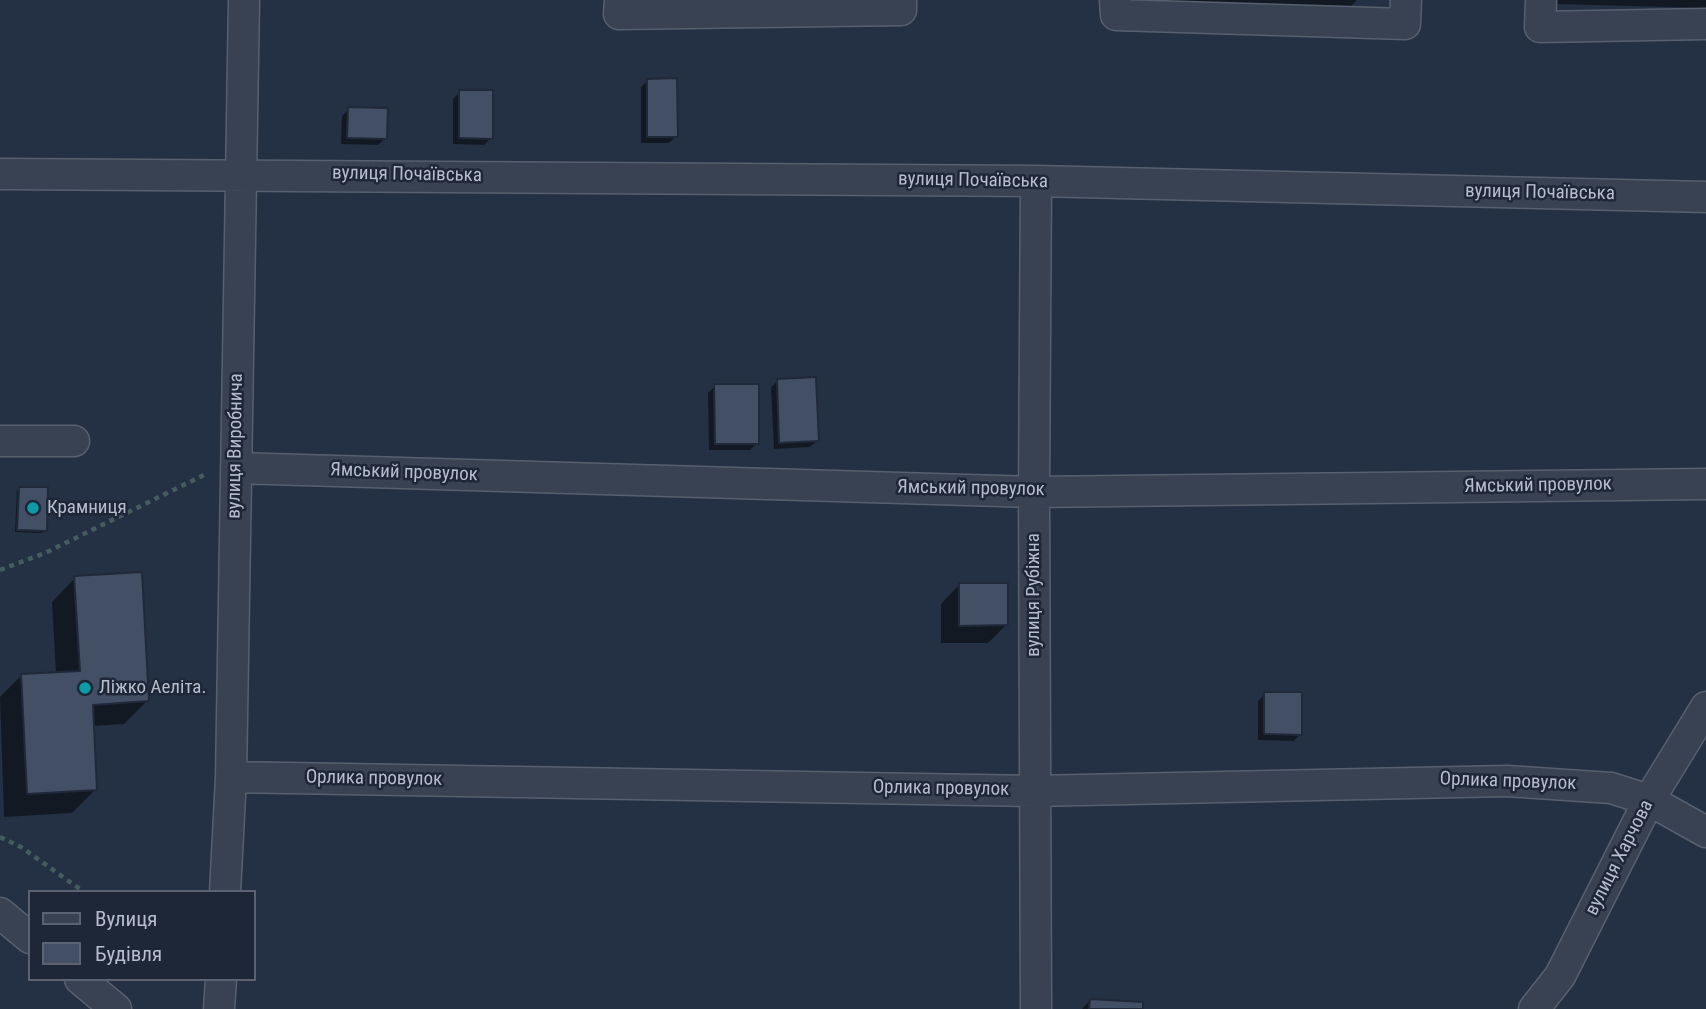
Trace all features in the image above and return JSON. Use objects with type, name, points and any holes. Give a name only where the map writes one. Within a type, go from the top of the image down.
[{"type":"street","name":"вулиця Виробнича","points":[[225,890],[231,777],[224,470],[241,174],[244,0]]},
{"type":"street","points":[[620,0],[619,13],[901,10],[901,0]]},
{"type":"street","points":[[1115,0],[1116,15],[1405,24],[1406,0]]},
{"type":"street","points":[[1541,0],[1540,27],[1706,24]]},
{"type":"street","name":"вулиця Почаївська","points":[[0,174],[1037,181],[1706,197]]},
{"type":"street","name":"вулиця Рубіжна","points":[[1036,1009],[1034,492],[1037,181]]},
{"type":"street","points":[[0,441],[74,441]]},
{"type":"street","name":"Ямський провулок","points":[[224,470],[1034,492],[1706,484]]},
{"type":"street","name":"вулиця Харчова","points":[[1534,1009],[1560,976],[1649,800],[1706,707]]},
{"type":"street","name":"Орлика провулок","points":[[231,777],[1034,791],[1457,780],[1581,784],[1611,788],[1649,800],[1706,832]]},
{"type":"street","points":[[0,913],[28,936]]},
{"type":"street","points":[[82,981],[116,1009]]},
{"type":"street","points":[[219,1009],[221,981]]},
{"type":"path","points":[[0,570],[45,553],[224,470]]},
{"type":"path","points":[[0,837],[21,847],[81,890]]},
{"type":"building","points":[[677,78],[678,137],[647,137],[647,79]]},
{"type":"building","points":[[459,90],[493,90],[493,139],[459,138]]},
{"type":"building","points":[[348,107],[388,108],[387,139],[347,138]]},
{"type":"building","points":[[816,377],[819,441],[779,443],[777,379]]},
{"type":"building","points":[[714,384],[759,384],[759,444],[715,444]]},
{"type":"building","name":"Крамниця","points":[[19,487],[48,487],[47,531],[17,530]]},
{"type":"building","name":"Ліжко Аеліта.","points":[[142,572],[149,701],[93,705],[97,790],[27,794],[21,674],[80,671],[74,576]]},
{"type":"building","points":[[959,583],[1008,583],[1008,625],[959,626]]},
{"type":"building","points":[[1264,692],[1302,692],[1302,735],[1264,734]]},
{"type":"building","points":[[1090,999],[1143,1002],[1143,1009],[1089,1009]]},
{"type":"place","name":"Крамниця","points":[[33,508]]},
{"type":"place","name":"Ліжко Аеліта.","points":[[85,688]]}]
